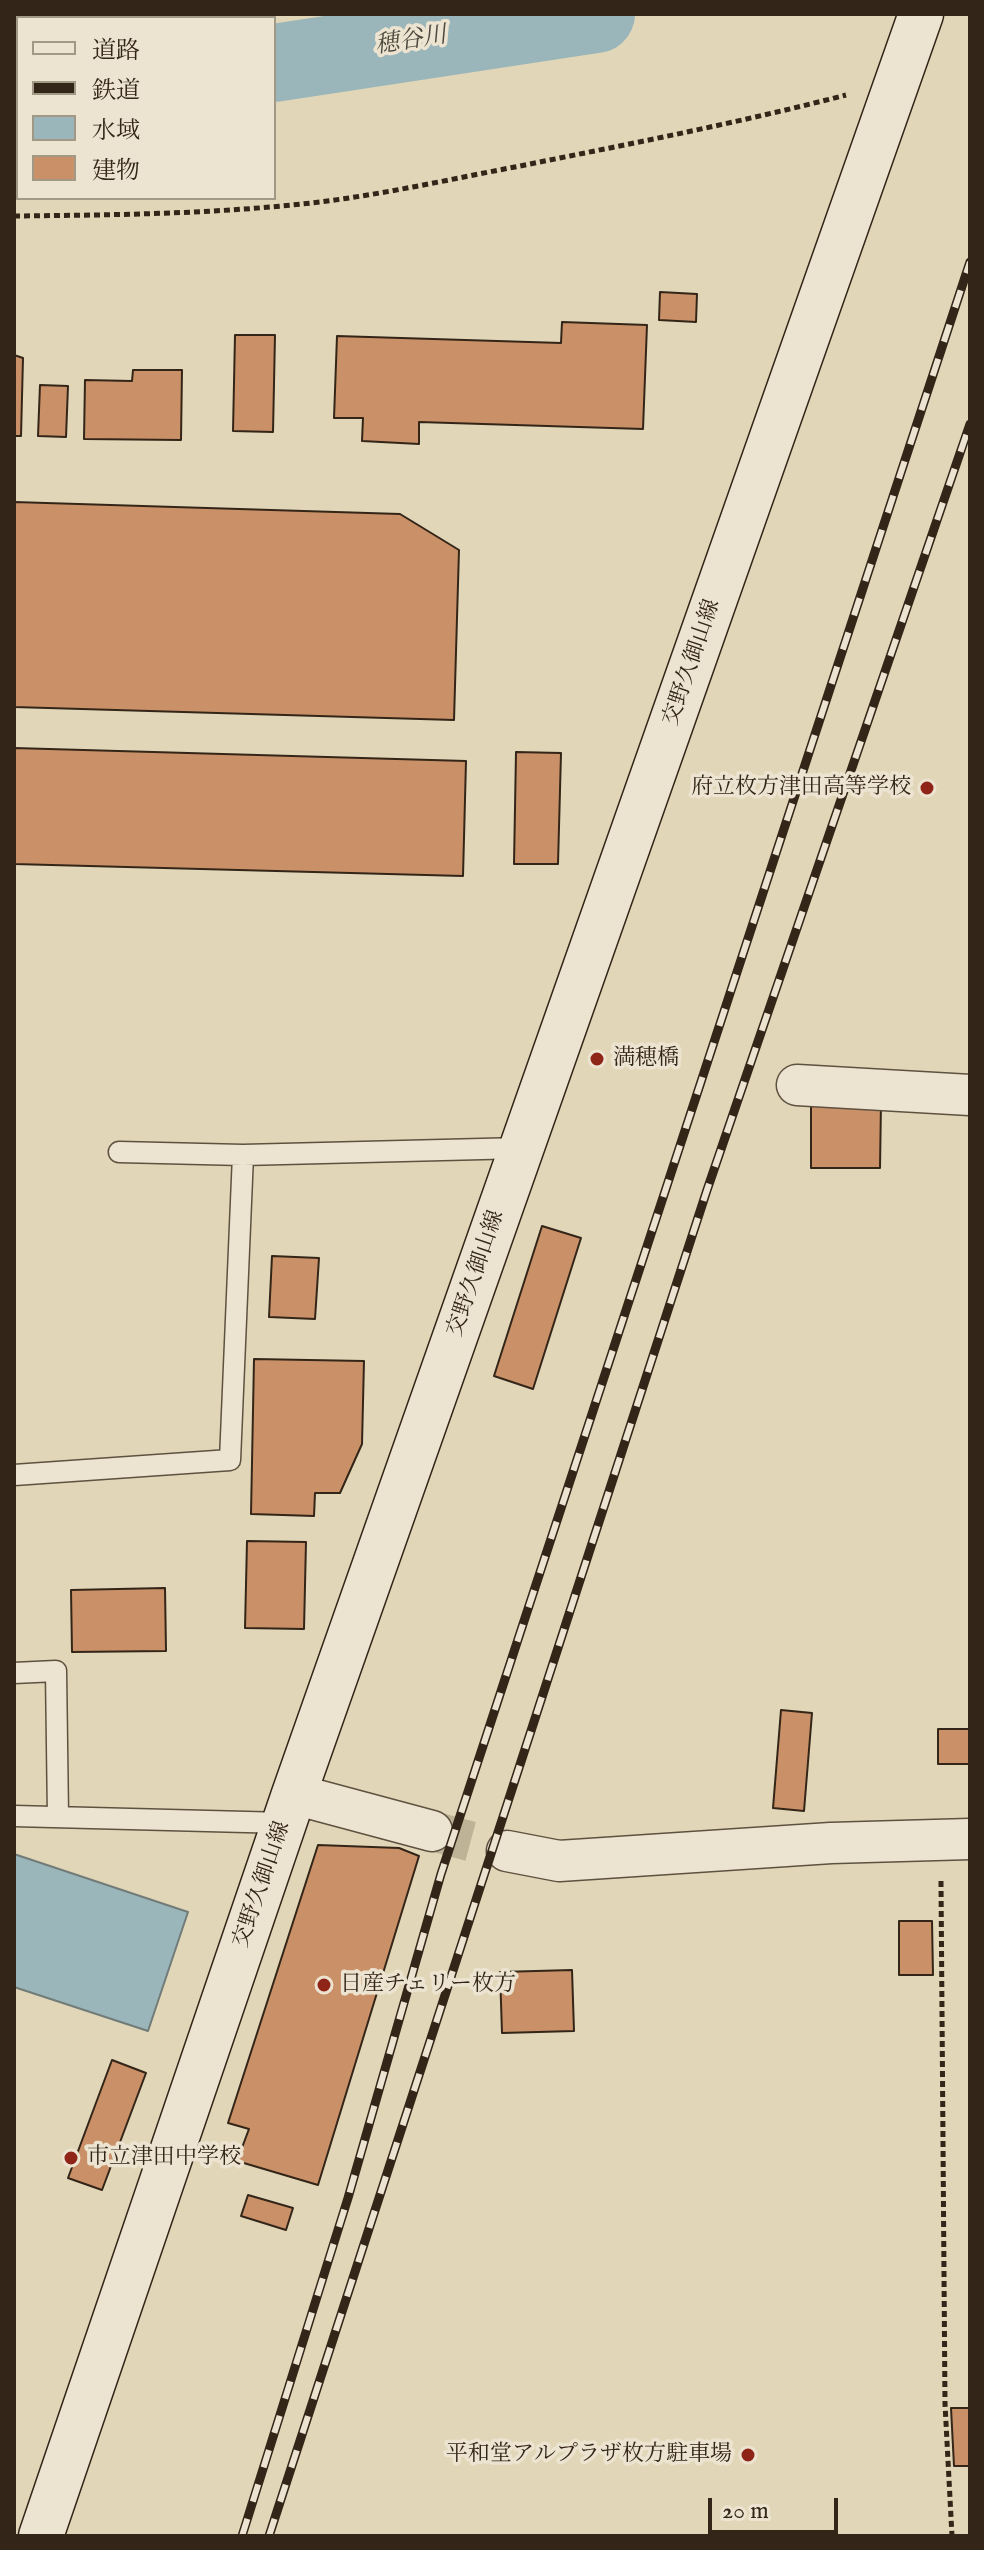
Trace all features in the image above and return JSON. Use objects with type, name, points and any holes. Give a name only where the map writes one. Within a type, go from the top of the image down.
[{"type":"main road","name":"交野久御山線","points":[[41,2536],[289,1809],[921,14]]},
{"type":"street","points":[[797,1085],[970,1095]]},
{"type":"street","points":[[289,1809],[432,1831]]},
{"type":"street","points":[[507,1851],[559,1861],[831,1843],[955,1839]]},
{"type":"lane","points":[[119,1152],[243,1155],[522,1148]]},
{"type":"lane","points":[[14,1475],[230,1460],[243,1155]]},
{"type":"lane","points":[[14,1673],[56,1671],[58,1817]]},
{"type":"lane","points":[[14,1816],[289,1809]]},
{"type":"path","points":[[14,216],[133,215],[311,203],[432,183],[730,124],[860,92]]},
{"type":"path","points":[[952,2536],[945,2404],[941,2099],[943,1983],[955,1839]]},
{"type":"water","points":[[14,1854],[188,1912],[148,2031],[14,1987]]},
{"type":"building","points":[[660,292],[697,294],[696,322],[659,320]]},
{"type":"building","points":[[562,322],[647,325],[643,429],[419,422],[419,444],[362,441],[363,418],[334,418],[337,336],[561,343]]},
{"type":"building","points":[[235,335],[275,335],[273,432],[233,431]]},
{"type":"building","points":[[14,355],[23,358],[21,436],[14,436]]},
{"type":"building","points":[[133,370],[182,370],[181,440],[84,439],[85,380],[132,381]]},
{"type":"building","points":[[40,385],[68,386],[66,437],[38,436]]},
{"type":"building","points":[[14,502],[400,514],[459,550],[454,720],[14,707]]},
{"type":"building","points":[[14,748],[466,761],[463,876],[14,864]]},
{"type":"building","points":[[516,752],[561,753],[558,864],[514,864]]},
{"type":"building","points":[[811,1102],[881,1102],[880,1168],[811,1168]]},
{"type":"building","points":[[542,1226],[581,1238],[533,1389],[494,1376]]},
{"type":"building","points":[[272,1256],[319,1258],[315,1319],[269,1317]]},
{"type":"building","points":[[254,1359],[364,1361],[362,1444],[340,1493],[315,1493],[314,1516],[251,1514]]},
{"type":"building","points":[[247,1541],[306,1542],[304,1629],[245,1628]]},
{"type":"building","points":[[165,1588],[166,1651],[72,1652],[71,1590]]},
{"type":"building","points":[[781,1710],[812,1713],[804,1811],[773,1808]]},
{"type":"building","points":[[938,1729],[970,1729],[970,1764],[938,1764]]},
{"type":"building","points":[[318,1845],[399,1848],[419,1856],[318,2185],[237,2161],[249,2129],[228,2123]]},
{"type":"building","points":[[899,1921],[932,1921],[933,1975],[899,1975]]},
{"type":"building","points":[[572,1970],[574,2031],[502,2033],[500,1972]]},
{"type":"building","points":[[112,2060],[146,2073],[102,2190],[68,2178]]},
{"type":"building","points":[[248,2195],[293,2208],[286,2230],[241,2216]]},
{"type":"building","points":[[951,2408],[970,2408],[970,2466],[954,2466]]},
{"type":"waterway","name":"穂谷川","points":[[276,63],[596,14]]},
{"type":"tunnel","points":[[432,1831],[507,1851]]},
{"type":"railway","points":[[242,2536],[348,2198],[441,1874],[970,262]]},
{"type":"railway","points":[[269,2536],[707,1190],[970,424]]},
{"type":"place","name":"府立枚方津田高等学校","points":[[927,788]]},
{"type":"place","name":"満穂橋","points":[[597,1059]]},
{"type":"place","name":"日産チェリー枚方","points":[[324,1985]]},
{"type":"place","name":"市立津田中学校","points":[[71,2158]]},
{"type":"place","name":"平和堂アルプラザ枚方駐車場","points":[[748,2455]]}]
